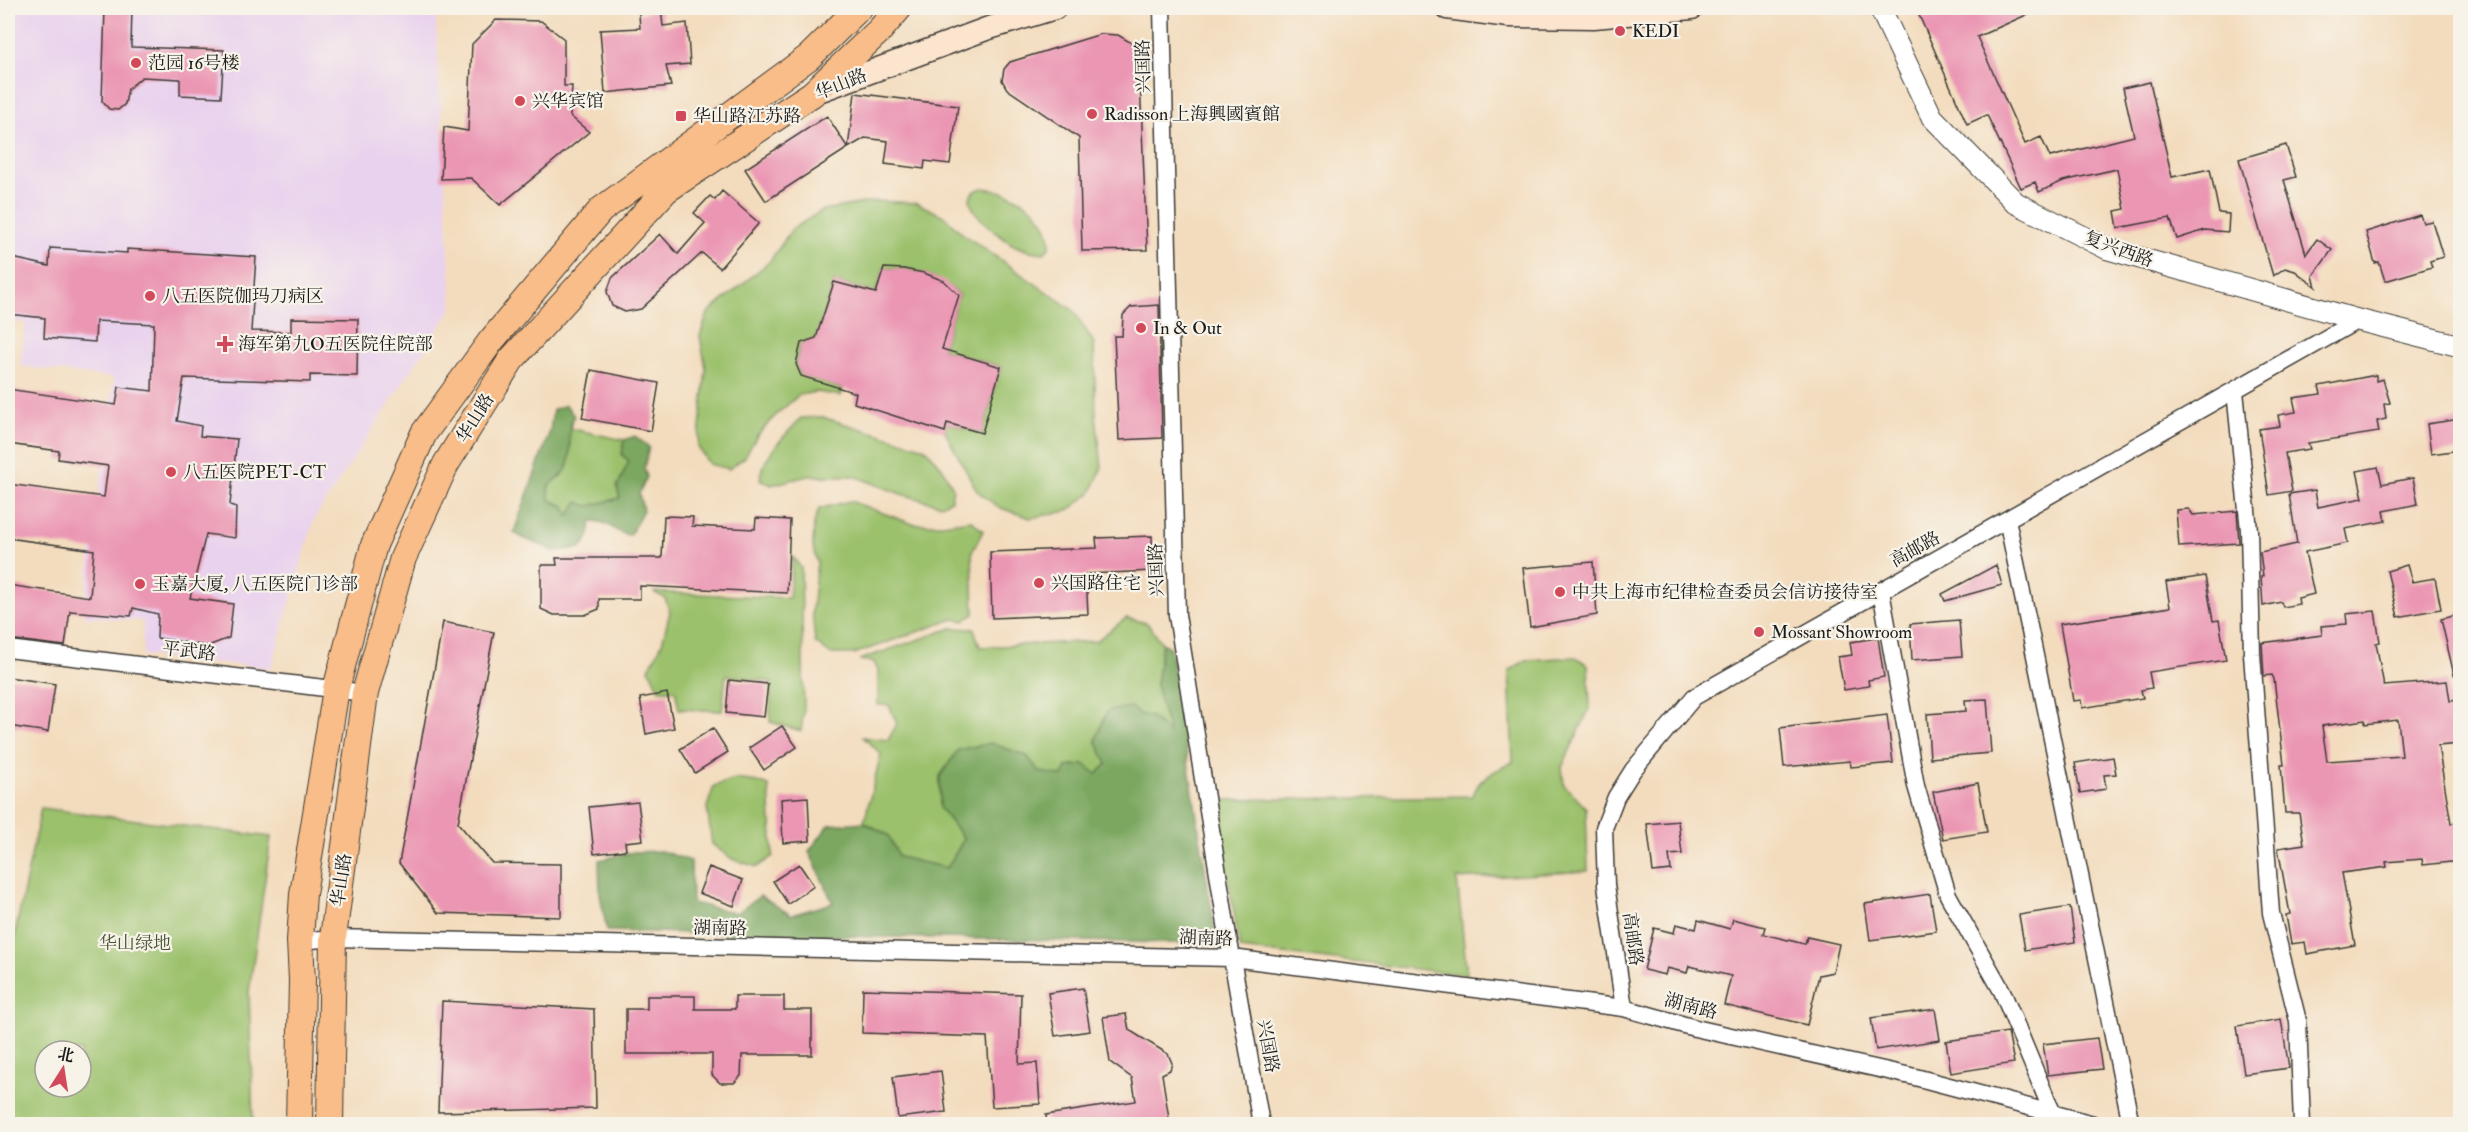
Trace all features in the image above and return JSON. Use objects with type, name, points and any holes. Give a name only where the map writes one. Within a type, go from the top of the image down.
[{"type":"main road","name":"华山路","points":[[298,1125],[302,980],[300,941],[303,894],[336,689],[374,545],[424,433],[491,341],[601,210],[809,57],[859,8]]},
{"type":"main road","points":[[812,93],[879,31],[899,8]]},
{"type":"main road","name":"华山路","points":[[330,1125],[333,938],[365,693],[403,558],[446,464],[512,360],[666,190],[812,93],[986,29],[1054,8]]},
{"type":"main road","points":[[1447,8],[1509,16],[1692,8]]},
{"type":"street","name":"兴国路","points":[[1162,8],[1177,615],[1261,1125]]},
{"type":"street","name":"复兴西路","points":[[1880,8],[1932,117],[2016,203],[2108,249],[2358,320],[2460,346]]},
{"type":"street","name":"高邮路","points":[[1624,1008],[1605,885],[1604,828],[1616,797],[1633,770],[1694,697],[2358,320]]},
{"type":"street","points":[[2235,391],[2249,530],[2252,654],[2271,913],[2298,1021],[2302,1125]]},
{"type":"street","points":[[2007,519],[2132,1125]]},
{"type":"street","points":[[1881,591],[1916,786],[1948,895],[2002,991],[2053,1114]]},
{"type":"street","name":"平武路","points":[[8,649],[365,693]]},
{"type":"street","name":"湖南路","points":[[300,941],[333,938],[1232,958],[1624,1008],[1695,1028],[1915,1077],[2093,1125]]},
{"type":"shaded area","name":"海军第九O五医院住院部","points":[[8,8],[435,8],[452,308],[314,519],[271,668],[143,655],[143,621],[83,616],[114,378],[20,366],[26,323],[8,320]]},
{"type":"green space","points":[[983,188],[1007,194],[1028,206],[1044,223],[1049,235],[1050,247],[1044,253],[1024,249],[1012,244],[987,225],[972,208],[970,199],[973,193]]},
{"type":"green space","points":[[876,201],[917,203],[944,216],[963,234],[1073,310],[1094,343],[1096,416],[1102,467],[1091,493],[1067,511],[1030,518],[998,507],[977,491],[945,432],[947,423],[982,433],[1001,367],[942,349],[959,294],[941,281],[915,271],[884,268],[876,293],[834,282],[816,338],[801,343],[796,364],[801,375],[843,389],[841,396],[817,392],[799,395],[757,436],[745,457],[729,469],[709,464],[698,447],[706,369],[700,336],[708,313],[770,261],[792,229],[823,210]]},
{"type":"green space","points":[[566,405],[574,416],[570,430],[569,463],[565,472],[548,487],[550,500],[565,507],[569,516],[577,502],[589,506],[620,498],[617,487],[629,461],[622,455],[624,440],[635,436],[649,447],[644,468],[647,477],[639,494],[643,510],[630,535],[603,523],[591,521],[589,537],[581,548],[553,551],[514,532],[550,431],[553,410]]},
{"type":"green space","points":[[822,417],[925,448],[941,466],[953,488],[951,500],[941,505],[901,494],[854,476],[808,476],[771,485],[760,479],[770,454],[801,418]]},
{"type":"green space","points":[[568,428],[624,440],[622,455],[629,461],[617,487],[620,498],[589,506],[569,517],[565,506],[550,500],[548,487],[561,474],[568,461],[570,447]]},
{"type":"green space","points":[[850,501],[913,524],[943,524],[971,520],[983,531],[972,552],[974,614],[964,621],[954,619],[854,654],[830,654],[815,642],[812,611],[817,562],[813,547],[814,523],[819,509]]},
{"type":"green space","points":[[793,557],[801,568],[804,710],[801,731],[770,722],[771,682],[726,675],[722,711],[679,709],[675,690],[659,690],[649,669],[662,643],[670,612],[665,598],[653,592],[789,598]]},
{"type":"green space","points":[[1126,618],[1147,623],[1162,643],[1156,685],[1170,734],[1151,717],[1139,714],[1096,740],[1107,764],[1097,774],[1063,776],[1039,772],[1027,756],[940,776],[940,808],[964,839],[947,868],[899,857],[888,835],[864,822],[881,754],[863,737],[888,740],[897,724],[889,705],[878,705],[878,671],[874,662],[859,660],[952,628],[974,629],[980,647],[1096,641]]},
{"type":"green space","points":[[1162,643],[1170,648],[1217,944],[607,931],[600,895],[599,860],[634,852],[661,851],[691,861],[692,903],[737,913],[760,896],[791,915],[833,903],[809,851],[829,825],[864,822],[888,835],[899,857],[947,868],[964,839],[940,808],[940,776],[958,750],[991,743],[1027,756],[1040,772],[1063,776],[1067,767],[1084,764],[1097,774],[1107,764],[1096,740],[1107,711],[1131,707],[1139,714],[1151,717],[1169,733],[1156,685]]},
{"type":"green space","points":[[1576,657],[1588,665],[1590,707],[1562,767],[1564,785],[1586,808],[1588,871],[1457,879],[1467,975],[1240,949],[1215,800],[1473,796],[1475,789],[1483,779],[1513,762],[1509,671],[1526,660]]},
{"type":"green space","points":[[735,779],[769,786],[773,856],[757,867],[732,859],[712,844],[707,807],[714,786]]},
{"type":"green space","name":"华山绿地","points":[[41,808],[271,837],[249,992],[253,1124],[8,1124],[8,967]]},
{"type":"building","name":"范园 16号楼","points":[[105,8],[132,8],[131,47],[224,50],[221,97],[180,95],[180,79],[142,77],[128,89],[125,104],[118,110],[109,109],[102,101]]},
{"type":"building","points":[[1931,8],[2042,8],[1977,37],[2025,144],[2041,137],[2050,157],[2134,136],[2123,88],[2150,82],[2172,177],[2210,169],[2219,213],[2229,214],[2228,232],[2205,230],[2177,239],[2170,218],[2118,228],[2115,211],[2125,209],[2117,169],[2063,181],[2039,192],[2035,182],[2021,188],[1987,115],[1967,124],[1918,13]]},
{"type":"building","points":[[661,9],[663,26],[687,23],[690,64],[666,66],[671,86],[605,93],[600,30],[640,28],[639,14]]},
{"type":"building","name":"兴华宾馆","points":[[496,20],[541,21],[564,39],[564,86],[572,86],[570,116],[589,132],[500,205],[471,178],[441,179],[444,127],[468,131],[472,44]]},
{"type":"building","name":"Radisson 上海興國賓館","points":[[1101,34],[1118,35],[1130,42],[1139,55],[1147,250],[1082,251],[1079,138],[1007,89],[1002,80],[1004,69],[1010,62]]},
{"type":"building","points":[[855,93],[958,106],[950,164],[925,161],[924,169],[885,164],[888,141],[865,138],[848,148]]},
{"type":"building","points":[[827,116],[848,148],[766,201],[745,169]]},
{"type":"building","points":[[2286,145],[2296,177],[2284,180],[2306,254],[2317,239],[2332,250],[2313,276],[2316,287],[2295,271],[2285,268],[2273,276],[2239,159]]},
{"type":"building","points":[[722,191],[759,223],[720,268],[702,253],[641,309],[625,312],[612,306],[607,292],[612,278],[660,234],[678,254],[705,223],[694,213],[710,196],[715,200]]},
{"type":"building","points":[[2420,215],[2423,223],[2432,221],[2443,257],[2430,261],[2432,267],[2385,281],[2379,262],[2375,263],[2366,232]]},
{"type":"building","points":[[50,248],[127,253],[127,249],[256,257],[251,331],[291,332],[291,318],[358,319],[357,376],[310,375],[310,382],[184,378],[177,421],[201,426],[200,436],[237,439],[230,505],[236,507],[235,538],[206,534],[190,598],[233,604],[229,638],[208,646],[157,638],[158,614],[133,608],[131,616],[70,611],[65,646],[8,639],[8,585],[90,597],[94,550],[8,538],[8,484],[104,497],[108,466],[58,459],[59,451],[8,444],[8,389],[116,405],[119,387],[152,391],[154,324],[96,321],[95,342],[44,338],[45,318],[8,314],[8,257],[49,266]]},
{"type":"building","points":[[884,268],[924,273],[944,281],[959,295],[942,349],[1001,367],[982,433],[947,423],[945,432],[854,403],[856,393],[801,376],[796,364],[801,343],[816,338],[834,282],[876,293]]},
{"type":"building","points":[[1159,305],[1162,438],[1119,440],[1114,336],[1122,336],[1123,315],[1131,307]]},
{"type":"building","points":[[591,370],[659,383],[651,431],[582,418]]},
{"type":"building","points":[[2376,375],[2376,381],[2383,379],[2390,403],[2384,404],[2386,419],[2377,421],[2379,432],[2308,443],[2310,449],[2285,453],[2292,491],[2269,495],[2259,429],[2280,426],[2278,415],[2296,412],[2293,398],[2321,394],[2319,386]]},
{"type":"building","points":[[2460,419],[2460,450],[2431,454],[2427,424]]},
{"type":"building","points":[[2378,467],[2382,484],[2413,478],[2418,504],[2384,511],[2386,521],[2345,529],[2348,543],[2305,552],[2314,594],[2298,598],[2299,604],[2283,607],[2281,602],[2263,606],[2260,552],[2297,544],[2289,494],[2315,490],[2318,507],[2363,498],[2357,471]]},
{"type":"building","points":[[2189,509],[2193,515],[2237,511],[2239,543],[2179,547],[2176,510]]},
{"type":"building","points":[[664,516],[693,517],[692,526],[755,529],[756,518],[790,520],[787,593],[640,586],[640,599],[599,599],[599,609],[585,615],[554,615],[541,609],[541,565],[557,565],[556,558],[662,558]]},
{"type":"building","name":"兴国路住宅","points":[[1152,536],[1153,571],[1086,574],[1088,614],[992,618],[990,552],[1097,548],[1096,538]]},
{"type":"building","name":"中共上海市纪律检查委员会信访接待室","points":[[1593,562],[1597,615],[1530,627],[1523,568]]},
{"type":"building","points":[[1996,565],[2002,585],[1945,601],[1942,594]]},
{"type":"building","points":[[2407,565],[2412,582],[2435,578],[2441,609],[2398,617],[2387,571]]},
{"type":"building","points":[[2205,576],[2213,621],[2219,620],[2226,660],[2149,672],[2152,688],[2141,690],[2143,698],[2082,708],[2081,700],[2073,701],[2060,624],[2170,607],[2166,582]]},
{"type":"building","points":[[2375,611],[2380,642],[2376,643],[2384,686],[2447,681],[2450,701],[2460,700],[2460,744],[2438,746],[2451,823],[2460,822],[2460,861],[2423,865],[2422,859],[2386,862],[2387,867],[2342,873],[2355,945],[2307,954],[2305,942],[2291,944],[2286,915],[2290,914],[2278,848],[2304,844],[2299,813],[2285,813],[2281,765],[2284,765],[2274,679],[2272,675],[2264,676],[2262,643],[2322,635],[2321,626],[2347,624],[2346,614]],"holes":[[[2365,720],[2365,724],[2398,720],[2402,756],[2327,761],[2322,726]]]},
{"type":"building","points":[[2460,614],[2460,675],[2454,675],[2441,619]]},
{"type":"building","points":[[1959,620],[1962,656],[1912,660],[1910,624]]},
{"type":"building","points":[[443,622],[494,632],[458,823],[492,863],[561,864],[561,917],[438,913],[399,863]]},
{"type":"building","points":[[1878,638],[1884,677],[1868,680],[1869,686],[1844,690],[1838,657],[1852,655],[1850,642]]},
{"type":"building","points":[[8,677],[55,684],[48,732],[8,726]]},
{"type":"building","points":[[729,680],[768,684],[764,717],[726,713]]},
{"type":"building","points":[[667,693],[674,728],[646,734],[640,698]]},
{"type":"building","points":[[1987,699],[1991,753],[1930,758],[1927,714],[1966,711],[1965,700]]},
{"type":"building","points":[[1887,715],[1893,763],[1851,767],[1850,761],[1784,767],[1780,728]]},
{"type":"building","points":[[782,726],[797,747],[764,770],[749,748]]},
{"type":"building","points":[[713,728],[728,752],[695,773],[680,749]]},
{"type":"building","points":[[2113,757],[2116,774],[2104,775],[2106,789],[2080,793],[2075,763]]},
{"type":"building","points":[[1978,783],[1987,832],[1943,839],[1933,792]]},
{"type":"building","points":[[808,797],[810,841],[783,843],[781,799]]},
{"type":"building","points":[[638,802],[643,840],[625,842],[626,850],[594,854],[589,807]]},
{"type":"building","points":[[1678,821],[1682,854],[1669,855],[1671,870],[1653,872],[1647,824]]},
{"type":"building","points":[[799,864],[814,886],[788,904],[773,881]]},
{"type":"building","points":[[709,867],[743,880],[734,906],[699,893]]},
{"type":"building","points":[[1930,894],[1936,931],[1870,940],[1865,904]]},
{"type":"building","points":[[2070,907],[2075,942],[2025,950],[2019,915]]},
{"type":"building","points":[[1733,919],[1765,927],[1763,934],[1805,944],[1807,937],[1839,944],[1833,972],[1819,975],[1807,1025],[1724,1005],[1731,976],[1689,966],[1687,973],[1667,968],[1665,975],[1644,970],[1654,928],[1674,933],[1676,924],[1696,929],[1698,920],[1730,929]]},
{"type":"building","points":[[1083,988],[1090,1031],[1055,1036],[1048,993]]},
{"type":"building","points":[[863,989],[1021,994],[1019,1064],[1037,1063],[1040,1104],[992,1107],[987,1037],[862,1033]]},
{"type":"building","points":[[647,996],[695,996],[695,1009],[735,1009],[735,996],[784,996],[784,1010],[812,1010],[812,1055],[742,1055],[741,1076],[734,1083],[720,1083],[712,1075],[712,1054],[626,1054],[626,1009],[647,1009]]},
{"type":"building","points":[[442,1001],[594,1009],[596,1108],[438,1112]]},
{"type":"building","points":[[1935,1009],[1940,1040],[1876,1050],[1871,1018]]},
{"type":"building","points":[[1126,1014],[1129,1030],[1168,1054],[1172,1063],[1170,1070],[1162,1074],[1170,1125],[1047,1125],[1046,1115],[1136,1101],[1132,1078],[1110,1062],[1103,1017]]},
{"type":"building","points":[[2281,1019],[2289,1068],[2244,1074],[2237,1026]]},
{"type":"building","points":[[2008,1032],[2014,1063],[1951,1073],[1946,1041]]},
{"type":"building","points":[[2097,1038],[2102,1069],[2048,1075],[2043,1044]]},
{"type":"building","points":[[941,1071],[946,1112],[898,1118],[893,1077]]},
{"type":"place","name":"KEDI","points":[[1620,31]]},
{"type":"place","name":"范园 16号楼","points":[[136,63]]},
{"type":"place","name":"兴华宾馆","points":[[520,101]]},
{"type":"place","name":"Radisson 上海興國賓館","points":[[1092,114]]},
{"type":"place","name":"华山路江苏路","points":[[681,116]]},
{"type":"place","name":"八五医院伽玛刀病区","points":[[150,296]]},
{"type":"place","name":"In & Out","points":[[1141,328]]},
{"type":"place","name":"海军第九O五医院住院部","points":[[225,344]]},
{"type":"place","name":"八五医院PET-CT","points":[[171,472]]},
{"type":"place","name":"兴国路住宅","points":[[1039,583]]},
{"type":"place","name":"玉嘉大厦, 八五医院门诊部","points":[[140,584]]},
{"type":"place","name":"中共上海市纪律检查委员会信访接待室","points":[[1560,592]]},
{"type":"place","name":"Mossant Showroom","points":[[1759,632]]}]
